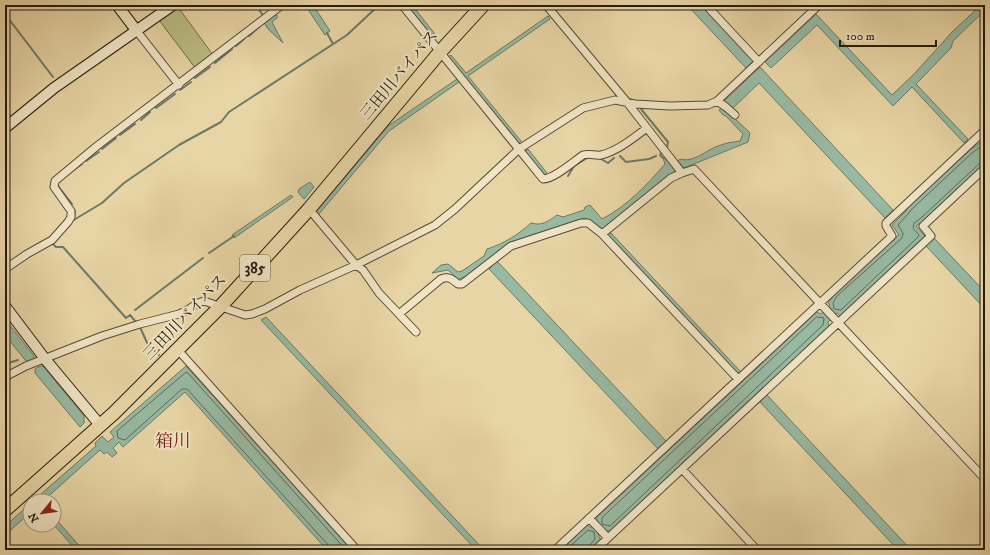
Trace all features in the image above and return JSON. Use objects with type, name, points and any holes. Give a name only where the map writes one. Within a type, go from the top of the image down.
[{"type":"highway","name":"三田川バイパス","points":[[5,510],[100,425],[178,350],[220,307],[308,209],[440,52],[483,5]]},
{"type":"street","points":[[117,5],[179,85]]},
{"type":"street","points":[[5,128],[54,88],[173,5]]},
{"type":"street","points":[[5,269],[27,254],[52,240],[71,217],[71,211],[54,187],[55,181],[98,146],[282,5]]},
{"type":"street","points":[[402,5],[543,179],[546,179],[583,155],[588,153],[598,155],[603,154],[622,146],[647,128]]},
{"type":"street","points":[[546,5],[626,101],[682,173]]},
{"type":"street","points":[[706,5],[759,62]]},
{"type":"street","points":[[5,377],[45,359],[140,324],[179,314],[186,311],[198,302],[211,302],[220,307],[245,315],[265,309],[300,290],[356,265],[435,225],[455,209],[519,149],[583,108],[615,100],[635,104],[670,106],[708,105],[717,101],[819,5]]},
{"type":"street","points":[[717,101],[735,116]]},
{"type":"street","points":[[555,550],[592,520],[738,379],[892,236],[886,226],[886,223],[984,133]]},
{"type":"street","points":[[602,234],[671,178],[694,168],[985,479]]},
{"type":"street","points":[[595,550],[605,535],[682,469],[931,236],[923,226],[985,168]]},
{"type":"street","points":[[308,209],[362,270],[379,293],[416,332]]},
{"type":"street","points":[[399,314],[441,279],[446,277],[458,284],[462,284],[511,246],[581,222],[588,223],[602,234],[738,379]]},
{"type":"street","points":[[5,306],[45,359],[100,425]]},
{"type":"street","points":[[178,350],[357,550]]},
{"type":"street","points":[[682,469],[757,550]]},
{"type":"street","points":[[592,520],[605,535]]},
{"type":"green space","points":[[178,7],[213,55],[196,69],[159,20]]},
{"type":"water","points":[[305,5],[313,5],[330,31],[325,35]]},
{"type":"water","points":[[407,5],[412,5],[438,38],[435,40]]},
{"type":"water","points":[[687,5],[701,5],[753,61],[746,68]]},
{"type":"water","points":[[981,5],[985,5],[985,10],[953,41],[951,48],[916,84],[968,139],[964,143],[912,87],[893,106],[817,25],[771,68],[765,62],[816,14],[892,95],[915,73],[952,32]]},
{"type":"water","points":[[275,14],[277,15],[277,18],[272,22],[283,43],[268,29],[264,22]]},
{"type":"water","points":[[548,16],[550,19],[468,76],[521,141],[519,143],[448,57],[451,55],[466,73]]},
{"type":"water","points":[[760,67],[893,210],[885,218],[759,83],[732,109],[724,101]]},
{"type":"water","points":[[457,79],[459,82],[389,131],[319,214],[316,212],[388,126]]},
{"type":"water","points":[[722,108],[750,133],[748,142],[684,168],[678,161],[680,159],[685,160],[695,158],[713,148],[740,141],[743,134],[726,116],[723,115],[719,110]]},
{"type":"water","points":[[982,141],[983,143],[985,142],[985,163],[921,224],[920,223],[916,226],[925,236],[840,316],[837,313],[828,322],[829,326],[610,531],[605,529],[598,535],[601,540],[591,550],[560,550],[587,525],[592,528],[598,522],[596,518],[817,312],[821,314],[830,305],[828,303],[833,297],[832,296],[899,235],[892,225],[907,210],[906,209],[970,150]]},
{"type":"water","points":[[528,149],[547,173],[544,175],[525,151]]},
{"type":"water","points":[[663,158],[666,159],[675,171],[628,211],[602,230],[585,218],[511,242],[470,274],[458,279],[448,270],[432,273],[441,265],[448,264],[458,272],[462,271],[484,256],[487,249],[510,239],[531,223],[544,223],[557,215],[563,217],[584,210],[585,207],[590,205],[602,219],[620,208],[644,187],[665,164]]},
{"type":"water","points":[[310,182],[314,187],[304,199],[298,192],[299,189]]},
{"type":"water","points":[[291,195],[293,197],[234,238],[232,235]]},
{"type":"water","points":[[611,233],[741,372],[737,374],[608,236]]},
{"type":"water","points":[[934,238],[985,292],[985,309],[926,246]]},
{"type":"water","points":[[497,261],[666,441],[658,449],[489,269]]},
{"type":"water","points":[[266,317],[484,550],[476,550],[261,320]]},
{"type":"water","points":[[5,319],[34,356],[34,359],[26,361],[5,335]]},
{"type":"water","points":[[43,366],[84,416],[84,423],[80,427],[35,373],[35,369]]},
{"type":"water","points":[[186,366],[352,550],[327,550],[185,392],[123,447],[119,442],[113,448],[117,453],[112,457],[107,452],[104,454],[100,450],[52,493],[42,493],[96,446],[95,443],[102,436],[108,442],[114,437],[110,432]]},
{"type":"water","points":[[767,395],[911,550],[898,550],[760,402]]},
{"type":"water","points":[[22,511],[22,520],[5,535],[5,526]]},
{"type":"water","points":[[62,526],[83,550],[76,550],[61,533]]},
{"type":"waterway","points":[[256,5],[262,14]]},
{"type":"waterway","points":[[72,221],[102,203],[124,183],[179,145],[221,122],[229,112],[347,35],[379,5]]},
{"type":"waterway","points":[[5,14],[53,77]]},
{"type":"waterway","points":[[249,36],[259,27]]},
{"type":"waterway","points":[[327,33],[333,44]]},
{"type":"waterway","points":[[236,46],[244,39]]},
{"type":"waterway","points":[[215,63],[232,49]]},
{"type":"waterway","points":[[195,78],[210,67]]},
{"type":"waterway","points":[[180,90],[191,82]]},
{"type":"waterway","points":[[156,108],[175,94]]},
{"type":"waterway","points":[[641,109],[668,142],[667,148]]},
{"type":"waterway","points":[[141,120],[150,112]]},
{"type":"waterway","points":[[120,135],[135,124]]},
{"type":"waterway","points":[[102,149],[116,138]]},
{"type":"waterway","points":[[86,161],[99,152]]},
{"type":"waterway","points":[[662,152],[660,155],[663,158]]},
{"type":"waterway","points":[[620,156],[626,162],[649,159],[656,156]]},
{"type":"waterway","points":[[568,176],[574,166],[589,157]]},
{"type":"waterway","points":[[601,159],[608,163],[614,158]]},
{"type":"waterway","points":[[72,171],[82,164]]},
{"type":"waterway","points":[[58,182],[58,186],[72,204]]},
{"type":"waterway","points":[[74,217],[75,211]]},
{"type":"waterway","points":[[209,253],[234,236]]},
{"type":"waterway","points":[[52,243],[56,247],[63,247],[126,318],[130,315],[136,322]]},
{"type":"waterway","points":[[135,310],[203,258]]},
{"type":"waterway","points":[[140,327],[148,345],[159,355]]},
{"type":"waterway","points":[[5,364],[18,360]]},
{"type":"district","name":"箱川","points":[[173,442]]}]
